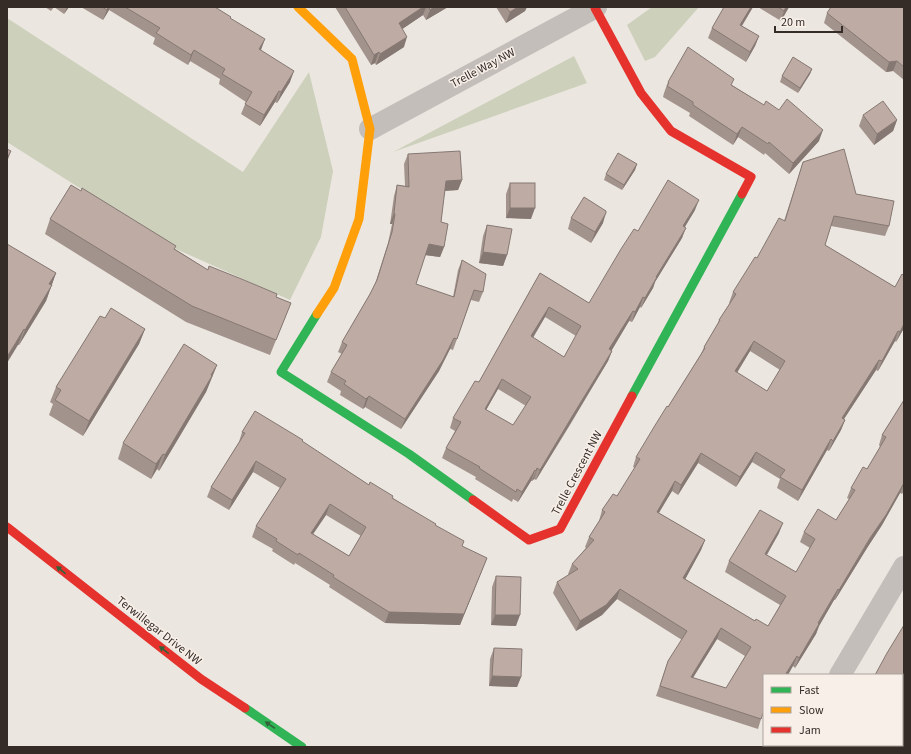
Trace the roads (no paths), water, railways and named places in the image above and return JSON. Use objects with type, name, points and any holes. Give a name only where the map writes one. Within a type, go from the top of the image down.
[{"type":"street","points":[[298,7],[352,59],[370,129]]},
{"type":"street","name":"Trelle Way NW","points":[[370,129],[596,7]]},
{"type":"street","name":"Trelle Crescent NW","points":[[370,129],[359,219],[334,288],[282,372],[409,454],[530,540],[560,529],[751,177],[671,130],[640,93],[596,7]]},
{"type":"street","name":"Terwillegar Drive NW","points":[[7,527],[202,679],[302,747]]},
{"type":"street","points":[[841,674],[904,567]]}]
